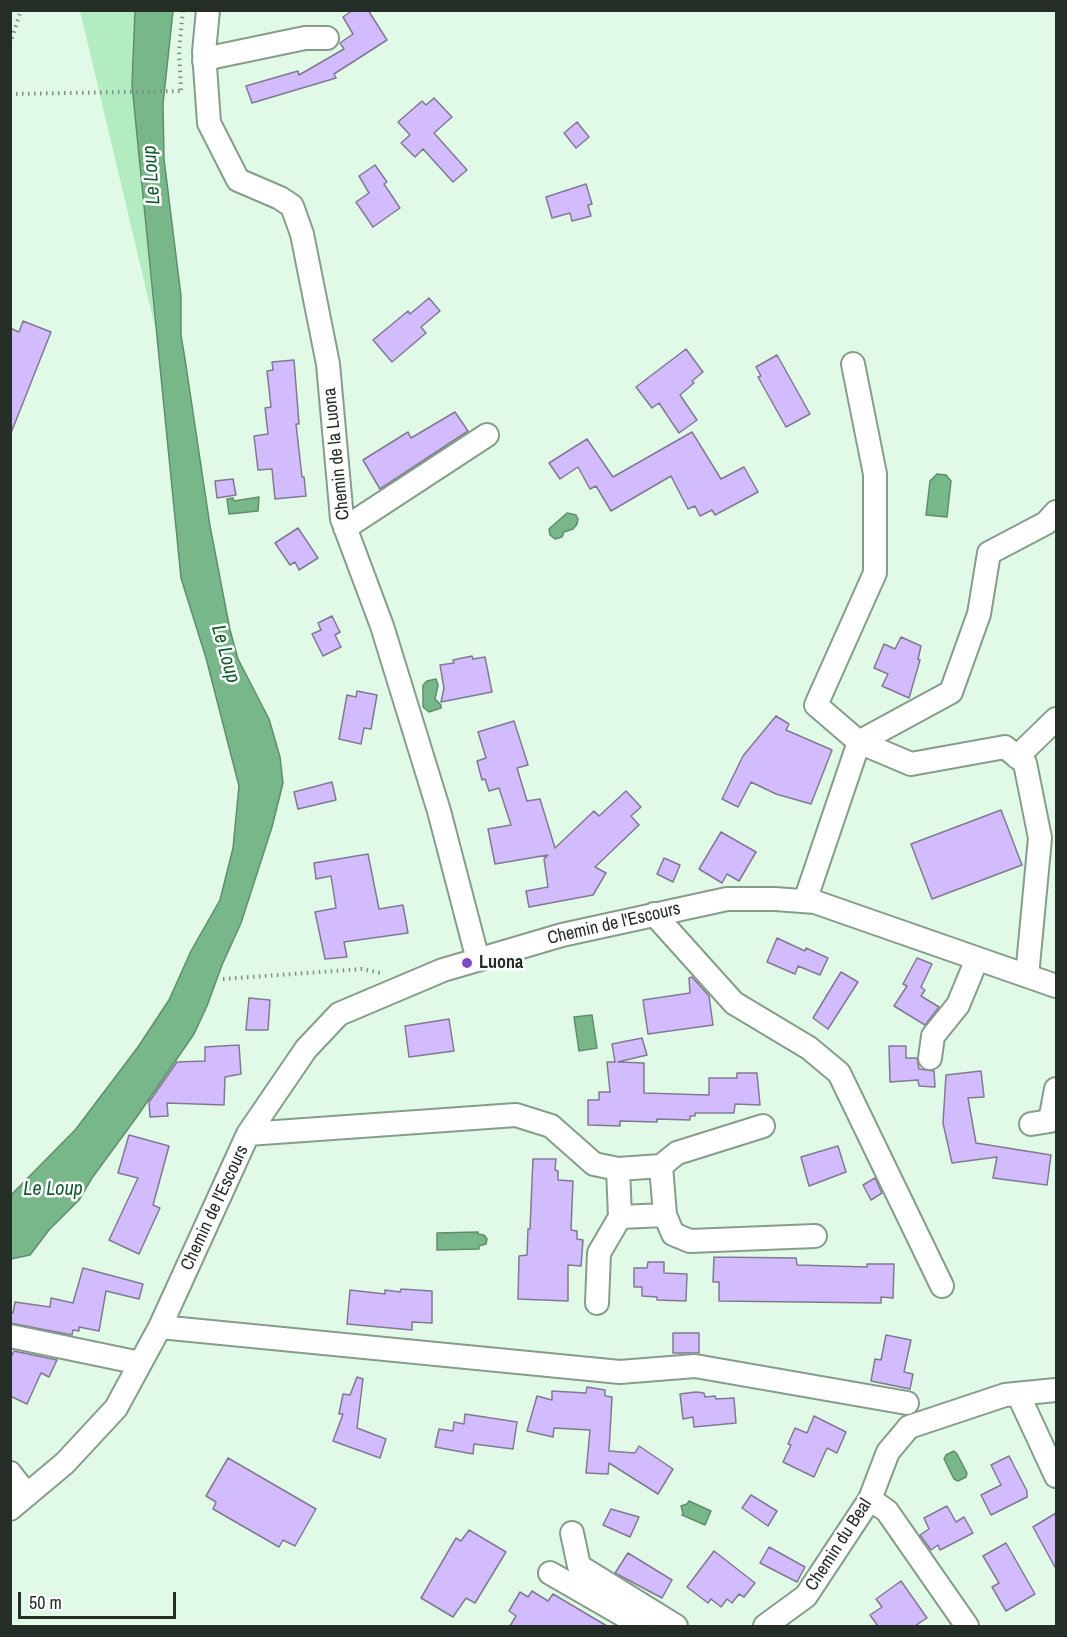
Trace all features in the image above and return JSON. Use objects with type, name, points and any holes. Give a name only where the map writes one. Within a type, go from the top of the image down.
[{"type":"street","name":"Chemin de la Luona","points":[[208,10],[204,61],[209,123],[238,180],[280,198],[292,206],[302,234],[328,364],[342,519],[382,626],[439,811],[478,960]]},
{"type":"street","points":[[204,61],[304,38],[327,38]]},
{"type":"street","points":[[853,364],[875,474],[874,573],[816,705],[860,742],[911,764],[1005,747],[1025,763],[1040,838],[1027,976]]},
{"type":"street","points":[[345,528],[487,435]]},
{"type":"street","points":[[805,901],[860,742],[951,692],[979,614],[989,553],[1046,523],[1056,512]]},
{"type":"street","points":[[1017,757],[1056,719]]},
{"type":"street","name":"Chemin de l'Escours","points":[[19,1502],[65,1463],[116,1408],[160,1327],[248,1134],[306,1049],[339,1014],[443,970],[562,935],[727,899],[815,902],[1056,986]]},
{"type":"street","points":[[654,914],[734,1003],[809,1048],[839,1074],[942,1286]]},
{"type":"street","points":[[930,1058],[933,1036],[958,1005],[977,959]]},
{"type":"street","points":[[1031,1124],[1050,1121],[1056,1089]]},
{"type":"street","points":[[248,1134],[516,1115],[551,1126],[594,1164],[618,1170],[661,1166],[677,1153],[763,1126]]},
{"type":"street","points":[[661,1166],[665,1215],[673,1234],[690,1241],[814,1236]]},
{"type":"street","points":[[597,1303],[599,1253],[620,1217],[618,1170]]},
{"type":"street","points":[[620,1217],[665,1215]]},
{"type":"street","points":[[160,1327],[621,1372],[695,1366],[907,1403]]},
{"type":"street","points":[[10,1336],[140,1363]]},
{"type":"street","name":"Chemin du Beal","points":[[765,1626],[806,1596],[870,1500],[888,1452],[909,1427],[1005,1395],[1056,1390]]},
{"type":"street","points":[[1018,1394],[1056,1476]]},
{"type":"street","points":[[10,1473],[19,1502]]},
{"type":"street","points":[[870,1500],[887,1511],[967,1626]]},
{"type":"street","points":[[572,1533],[579,1566],[676,1626]]},
{"type":"street","points":[[550,1573],[642,1626]]},
{"type":"path","points":[[10,44],[21,10]]},
{"type":"path","points":[[10,94],[181,91],[179,51],[183,10]]},
{"type":"path","points":[[224,979],[362,969],[385,974]]},
{"type":"shaded area","points":[[80,11],[135,11],[132,86],[155,327]]},
{"type":"water","name":"Le Loup","points":[[135,11],[173,11],[163,104],[164,159],[181,296],[181,335],[210,526],[230,630],[238,659],[269,719],[280,757],[283,783],[272,827],[241,923],[194,1034],[92,1178],[79,1200],[49,1230],[30,1255],[11,1259],[11,1195],[76,1129],[138,1047],[169,1000],[191,951],[220,900],[233,848],[239,786],[206,658],[181,578],[132,85]]},
{"type":"water","points":[[937,474],[946,475],[951,481],[947,517],[926,515],[930,481]]},
{"type":"water","points":[[259,497],[258,511],[229,514],[227,499],[233,498],[234,501]]},
{"type":"water","points":[[567,513],[576,515],[577,524],[573,529],[564,532],[562,537],[555,539],[550,535],[549,529]]},
{"type":"water","points":[[436,679],[438,685],[435,699],[441,708],[429,712],[423,707],[423,685],[427,681]]},
{"type":"water","points":[[592,1015],[597,1048],[579,1051],[574,1017]]},
{"type":"water","points":[[478,1232],[487,1239],[486,1244],[479,1246],[479,1249],[437,1250],[437,1233]]},
{"type":"water","points":[[954,1451],[967,1473],[966,1477],[958,1481],[954,1479],[944,1459],[946,1455]]},
{"type":"water","points":[[689,1501],[711,1511],[705,1525],[682,1515],[681,1506]]},
{"type":"building","points":[[353,10],[368,10],[387,40],[334,74],[336,78],[252,103],[246,86],[298,71],[299,75],[344,49],[340,43],[353,34],[343,17]]},
{"type":"building","points":[[434,98],[452,117],[434,133],[467,170],[453,182],[423,149],[415,157],[401,143],[410,135],[398,122],[422,101],[426,105]]},
{"type":"building","points":[[577,122],[589,137],[576,148],[564,133]]},
{"type":"building","points":[[375,165],[387,182],[384,184],[400,208],[373,227],[356,202],[369,193],[359,176]]},
{"type":"building","points":[[586,184],[592,204],[588,205],[591,216],[572,221],[570,213],[552,218],[546,197]]},
{"type":"building","points":[[429,298],[440,311],[421,327],[426,333],[392,362],[373,340],[408,311],[410,314]]},
{"type":"building","points":[[23,321],[51,332],[11,433],[10,328],[19,332]]},
{"type":"building","points":[[686,349],[703,372],[680,395],[697,420],[679,433],[659,403],[652,408],[636,387]]},
{"type":"building","points":[[777,355],[810,414],[786,427],[758,377],[761,376],[756,367]]},
{"type":"building","points":[[294,360],[299,424],[296,424],[306,496],[275,499],[272,469],[258,470],[254,436],[268,434],[265,408],[271,407],[267,371],[273,370],[272,362]]},
{"type":"building","points":[[455,412],[468,431],[380,489],[363,460],[408,432],[411,438]]},
{"type":"building","points":[[692,432],[721,479],[744,467],[758,492],[715,515],[712,510],[700,516],[695,506],[688,509],[671,476],[611,511],[596,486],[590,489],[578,467],[560,479],[549,463],[587,439],[613,477]]},
{"type":"building","points":[[233,479],[236,495],[217,498],[215,481]]},
{"type":"building","points":[[298,528],[318,558],[299,570],[295,562],[290,565],[275,543]]},
{"type":"building","points":[[332,616],[340,632],[335,635],[341,647],[323,656],[312,634],[321,630],[318,623]]},
{"type":"building","points":[[901,637],[921,646],[918,659],[920,660],[909,698],[882,686],[888,674],[874,668],[884,644],[895,649]]},
{"type":"building","points":[[472,656],[473,659],[485,657],[492,692],[441,702],[444,688],[440,665],[454,663],[453,660]]},
{"type":"building","points":[[357,691],[377,695],[371,729],[364,728],[361,744],[339,739],[347,695],[356,697]]},
{"type":"building","points":[[776,716],[789,724],[786,730],[832,750],[811,804],[776,794],[751,782],[738,807],[722,799],[743,756]]},
{"type":"building","points":[[514,721],[528,765],[517,768],[527,801],[540,799],[555,848],[594,811],[599,816],[626,791],[641,807],[631,816],[639,825],[595,867],[606,873],[593,895],[529,907],[526,891],[548,887],[544,859],[548,855],[495,864],[488,829],[511,825],[499,788],[489,791],[485,779],[482,780],[477,761],[486,758],[478,732]]},
{"type":"building","points":[[332,782],[336,800],[298,809],[294,792]]},
{"type":"building","points":[[1001,810],[1022,865],[932,899],[911,844]]},
{"type":"building","points":[[721,832],[756,852],[739,881],[727,874],[722,883],[699,869]]},
{"type":"building","points":[[368,854],[379,909],[403,905],[408,933],[344,942],[347,957],[325,959],[315,912],[336,908],[331,876],[316,879],[314,863]]},
{"type":"building","points":[[664,858],[680,865],[673,882],[657,874]]},
{"type":"building","points":[[777,938],[805,951],[806,948],[828,958],[820,975],[798,966],[795,974],[767,962]]},
{"type":"building","points":[[917,958],[932,964],[921,987],[925,990],[921,996],[939,1007],[925,1025],[894,1006],[907,986],[903,984]]},
{"type":"building","points":[[841,972],[858,982],[828,1029],[813,1018]]},
{"type":"building","points":[[692,977],[709,996],[713,1025],[648,1034],[643,1000],[690,993],[689,978]]},
{"type":"building","points":[[249,998],[270,1000],[268,1030],[246,1030]]},
{"type":"building","points":[[449,1019],[454,1051],[409,1057],[405,1026]]},
{"type":"building","points":[[642,1038],[647,1055],[618,1062],[644,1063],[644,1093],[709,1095],[709,1078],[737,1078],[737,1073],[757,1073],[760,1105],[735,1104],[734,1113],[695,1113],[695,1116],[690,1116],[690,1120],[657,1119],[657,1122],[620,1121],[620,1126],[588,1125],[588,1100],[599,1100],[599,1092],[610,1092],[607,1062],[615,1062],[612,1044]]},
{"type":"building","points":[[239,1045],[241,1074],[225,1077],[224,1105],[167,1103],[168,1116],[150,1117],[149,1102],[177,1062],[205,1061],[205,1047]]},
{"type":"building","points":[[889,1046],[906,1046],[906,1058],[917,1058],[919,1069],[934,1071],[935,1087],[919,1086],[918,1080],[890,1082]]},
{"type":"building","points":[[981,1071],[984,1097],[968,1098],[976,1143],[1051,1155],[1047,1185],[993,1178],[997,1157],[952,1163],[943,1123],[946,1075]]},
{"type":"building","points":[[129,1135],[169,1146],[153,1205],[160,1208],[139,1254],[109,1240],[138,1178],[118,1173]]},
{"type":"building","points":[[838,1146],[846,1172],[809,1186],[801,1157]]},
{"type":"building","points":[[533,1159],[556,1159],[555,1170],[558,1171],[558,1180],[573,1181],[571,1230],[577,1231],[577,1239],[583,1240],[581,1266],[568,1265],[568,1301],[518,1299],[519,1256],[527,1255],[528,1229],[530,1229]]},
{"type":"building","points":[[875,1178],[882,1193],[871,1200],[863,1185]]},
{"type":"building","points":[[714,1257],[796,1258],[797,1265],[867,1267],[867,1264],[894,1264],[893,1298],[881,1297],[881,1303],[719,1301],[719,1282],[713,1282]]},
{"type":"building","points":[[648,1262],[664,1262],[664,1273],[687,1274],[686,1301],[657,1300],[657,1297],[642,1296],[642,1287],[634,1287],[634,1268],[647,1268]]},
{"type":"building","points":[[83,1268],[143,1284],[139,1299],[106,1291],[99,1331],[79,1327],[79,1331],[73,1330],[72,1335],[10,1323],[10,1312],[13,1313],[15,1302],[50,1307],[51,1298],[73,1303]]},
{"type":"building","points":[[401,1289],[432,1291],[432,1323],[412,1322],[412,1330],[347,1324],[350,1290],[385,1294],[385,1290],[400,1292]]},
{"type":"building","points":[[673,1333],[699,1333],[699,1353],[673,1353]]},
{"type":"building","points":[[886,1335],[911,1340],[904,1372],[913,1374],[910,1389],[871,1381],[875,1359],[881,1360]]},
{"type":"building","points":[[14,1351],[57,1360],[49,1377],[41,1373],[27,1404],[10,1396],[10,1359]]},
{"type":"building","points":[[357,1377],[363,1379],[357,1428],[386,1439],[380,1458],[333,1441],[343,1414],[339,1414],[343,1394],[350,1395]]},
{"type":"building","points":[[587,1387],[605,1390],[605,1396],[612,1397],[609,1451],[635,1453],[639,1446],[673,1469],[658,1494],[609,1463],[608,1474],[586,1473],[590,1430],[554,1428],[553,1437],[527,1431],[537,1396],[552,1400],[552,1391],[586,1393]]},
{"type":"building","points":[[704,1393],[705,1397],[715,1396],[716,1399],[734,1398],[736,1423],[694,1427],[693,1417],[683,1419],[680,1394]]},
{"type":"building","points":[[465,1414],[517,1422],[513,1449],[474,1444],[473,1454],[435,1447],[439,1429],[453,1431],[454,1422],[464,1424]]},
{"type":"building","points":[[814,1416],[846,1432],[837,1453],[827,1448],[814,1477],[783,1462],[791,1445],[788,1444],[795,1428],[807,1433]]},
{"type":"building","points":[[1009,1456],[1027,1491],[1027,1497],[991,1515],[981,1495],[1001,1485],[991,1465]]},
{"type":"building","points":[[228,1458],[316,1509],[295,1546],[283,1540],[279,1547],[213,1509],[216,1502],[206,1496]]},
{"type":"building","points":[[751,1495],[777,1511],[768,1526],[742,1508]]},
{"type":"building","points":[[947,1506],[956,1522],[964,1517],[973,1533],[940,1550],[938,1545],[931,1550],[920,1535],[929,1529],[924,1518]]},
{"type":"building","points":[[611,1509],[639,1517],[630,1537],[603,1525]]},
{"type":"building","points":[[1056,1513],[1056,1569],[1033,1527]]},
{"type":"building","points":[[469,1530],[506,1552],[475,1603],[466,1598],[453,1617],[421,1598],[456,1538],[461,1541]]},
{"type":"building","points":[[1006,1543],[1035,1594],[1006,1611],[992,1587],[999,1583],[983,1556]]},
{"type":"building","points":[[769,1547],[805,1567],[797,1582],[760,1563]]},
{"type":"building","points":[[714,1551],[755,1583],[744,1597],[739,1594],[732,1603],[727,1599],[721,1607],[711,1599],[708,1603],[687,1587]]},
{"type":"building","points":[[628,1553],[672,1580],[662,1598],[615,1573]]},
{"type":"building","points":[[901,1581],[927,1618],[915,1626],[878,1626],[870,1615],[882,1607],[876,1599]]},
{"type":"building","points":[[532,1591],[548,1601],[553,1594],[607,1626],[510,1626],[516,1616],[509,1611],[520,1592],[528,1597]]},
{"type":"place","name":"Luona","points":[[467,963]]}]
